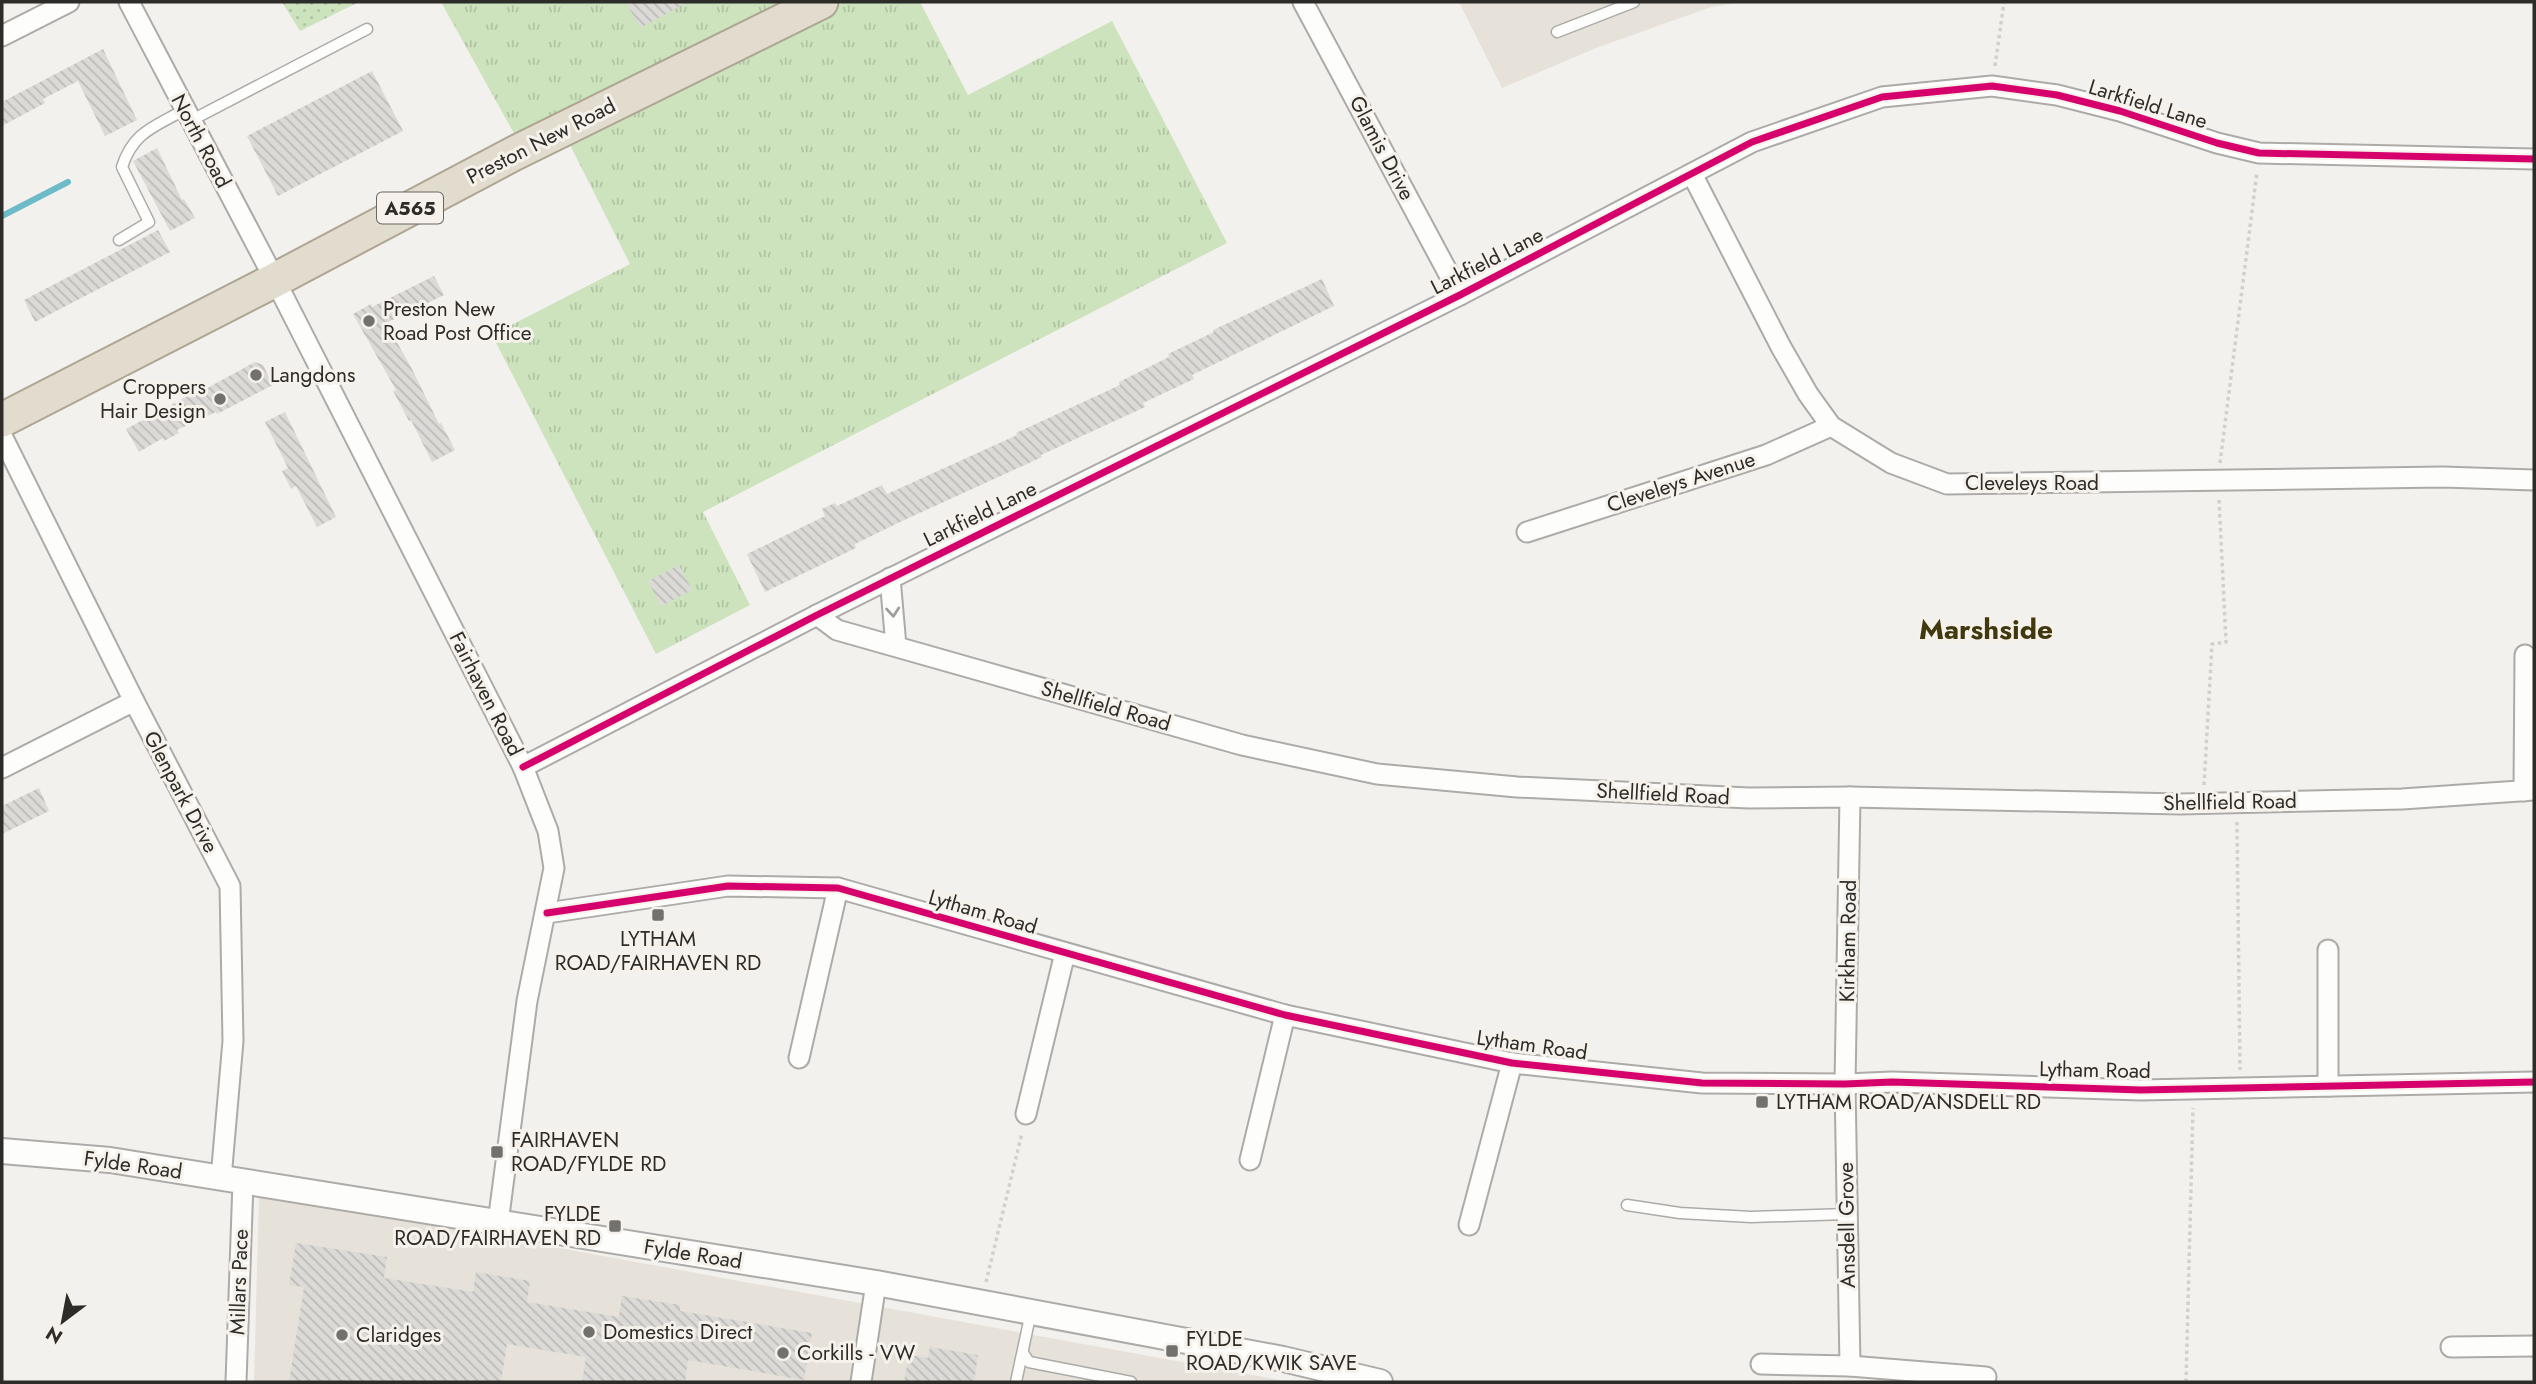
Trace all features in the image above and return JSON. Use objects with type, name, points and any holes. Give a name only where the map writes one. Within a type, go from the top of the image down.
[{"type":"highway","name":"Preston New Road","points":[[2,420],[513,154],[821,2]]},
{"type":"street","points":[[2,36],[69,2]]},
{"type":"street","name":"North Road","points":[[129,2],[275,280]]},
{"type":"street","name":"Glamis Drive","points":[[1303,2],[1460,295]]},
{"type":"street","name":"Larkfield Lane","points":[[523,768],[890,578],[1460,295],[1752,142],[1882,97],[1992,86],[2057,95],[2259,153],[2534,159]]},
{"type":"street","name":"Cleveleys Road","points":[[1692,174],[1781,347],[1808,394],[1831,426],[1891,463],[1947,484],[2443,477],[2534,480]]},
{"type":"street","name":"Fairhaven Road","points":[[275,280],[523,768],[548,831],[554,869],[527,1001],[498,1223]]},
{"type":"street","name":"Cleveleys Avenue","points":[[1527,531],[1766,455],[1831,426]]},
{"type":"street","name":"Glenpark Drive","points":[[2,436],[230,886],[232,1180]]},
{"type":"street","points":[[890,578],[896,646]]},
{"type":"street","name":"Shellfield Road","points":[[817,615],[837,630],[1242,745],[1377,774],[1531,788],[1749,798],[2236,803],[2402,799],[2529,791]]},
{"type":"street","points":[[2525,655],[2529,791]]},
{"type":"street","points":[[2,768],[134,701]]},
{"type":"street","name":"Kirkham Road","points":[[1845,1084],[1850,797]]},
{"type":"street","name":"Lytham Road","points":[[547,913],[728,886],[838,888],[1285,1015],[1512,1063],[1702,1083],[1892,1082],[2141,1090],[2534,1082]]},
{"type":"street","points":[[799,1058],[838,888]]},
{"type":"street","points":[[2328,950],[2328,1086]]},
{"type":"street","points":[[1027,1114],[1065,953]]},
{"type":"street","points":[[1250,1160],[1285,1015]]},
{"type":"street","name":"Lytham Road","points":[[1469,1225],[1512,1063]]},
{"type":"street","name":"Ansdell Grove","points":[[1845,1084],[1850,1366]]},
{"type":"street","name":"Fylde Road","points":[[2,1152],[110,1160],[876,1283],[1031,1311],[1329,1376],[1380,1382]]},
{"type":"street","name":"Millars Pace","points":[[232,1180],[236,1382]]},
{"type":"street","points":[[861,1382],[876,1283]]},
{"type":"street","points":[[2451,1347],[2534,1346]]},
{"type":"street","points":[[1761,1364],[1850,1366],[1986,1377]]},
{"type":"lane","points":[[1557,32],[1634,2]]},
{"type":"lane","points":[[120,240],[149,222],[122,167],[129,147],[147,131],[187,116],[368,30]]},
{"type":"lane","points":[[1627,1205],[1680,1213],[1751,1217],[1847,1214]]},
{"type":"lane","points":[[1016,1382],[1031,1311]]},
{"type":"lane","points":[[1023,1353],[1029,1362],[1131,1382]]},
{"type":"path","points":[[1992,86],[2004,2]]},
{"type":"path","points":[[2236,803],[2240,1088]]},
{"type":"path","points":[[2186,1382],[2193,1089]]},
{"type":"path","points":[[982,1302],[1027,1114]]},
{"type":"shaded area","points":[[1459,2],[1745,2],[1711,7],[1596,48],[1502,88]]},
{"type":"shaded area","points":[[259,1193],[1291,1382],[254,1382]]},
{"type":"green space","points":[[282,2],[359,2],[300,31]]},
{"type":"green space","points":[[441,2],[781,2],[516,137]]},
{"type":"green space","points":[[844,2],[920,2],[968,95],[1112,21],[1227,243],[703,512],[750,605],[656,654],[492,335],[630,264],[569,143]]},
{"type":"building","points":[[626,2],[688,2],[640,28]]},
{"type":"building","points":[[103,49],[137,120],[105,136],[78,81],[43,99],[45,103],[2,126],[2,102]]},
{"type":"building","points":[[372,71],[403,131],[278,196],[247,136]]},
{"type":"building","points":[[157,148],[182,200],[184,199],[195,218],[170,231],[133,161]]},
{"type":"building","points":[[158,230],[170,252],[35,322],[24,300]]},
{"type":"building","points":[[434,276],[444,295],[386,323],[455,450],[432,462],[393,391],[396,390],[353,314]]},
{"type":"building","points":[[1322,279],[1334,306],[1192,375],[1194,379],[1143,403],[1145,407],[900,522],[855,544],[856,548],[765,592],[747,554],[825,516],[822,509],[835,503],[837,506],[882,485],[887,494],[1017,435],[1016,433],[1120,385],[1119,382],[1169,357],[1168,354],[1214,332],[1213,330]]},
{"type":"building","points":[[255,362],[263,365],[273,385],[217,414],[216,412],[177,430],[179,433],[164,441],[163,438],[139,452],[126,429]]},
{"type":"building","points":[[285,412],[336,517],[317,527],[296,486],[291,489],[282,471],[288,468],[265,422]]},
{"type":"building","points":[[679,565],[692,590],[661,606],[648,581]]},
{"type":"building","points":[[39,788],[49,811],[2,834],[2,806]]},
{"type":"building","points":[[296,1243],[387,1257],[384,1278],[473,1292],[476,1272],[530,1281],[527,1302],[619,1317],[622,1296],[680,1305],[680,1311],[812,1333],[804,1380],[688,1360],[685,1382],[582,1382],[586,1357],[507,1344],[501,1382],[289,1382],[304,1287],[289,1285]]},
{"type":"building","points":[[930,1347],[978,1355],[974,1382],[904,1382],[909,1355],[928,1358]]},
{"type":"waterway","points":[[2,216],[68,182]]},
{"type":"cycle path","points":[[523,767],[817,615],[1460,295],[1752,142],[1882,97],[1992,86],[2057,95],[2259,153],[2534,159]]},
{"type":"cycle path","points":[[547,913],[728,886],[838,888],[1285,1015],[1512,1063],[1702,1083],[1892,1082],[2141,1090],[2534,1082]]},
{"type":"place","name":"Preston New Road Post Office","points":[[369,321]]},
{"type":"place","name":"Langdons","points":[[256,375]]},
{"type":"place","name":"Croppers Hair Design","points":[[220,399]]},
{"type":"place","name":"LYTHAM ROAD/FAIRHAVEN RD","points":[[658,915]]},
{"type":"place","name":"LYTHAM ROAD/ANSDELL RD","points":[[1762,1102]]},
{"type":"place","name":"FAIRHAVEN ROAD/FYLDE RD","points":[[497,1152]]},
{"type":"place","name":"FYLDE ROAD/FAIRHAVEN RD","points":[[615,1226]]},
{"type":"place","name":"Domestics Direct","points":[[589,1332]]},
{"type":"place","name":"Claridges","points":[[342,1335]]},
{"type":"place","name":"FYLDE ROAD/KWIK SAVE","points":[[1172,1351]]},
{"type":"place","name":"Corkills - VW","points":[[783,1353]]},
{"type":"district","name":"Marshside","points":[[1986,629]]}]
